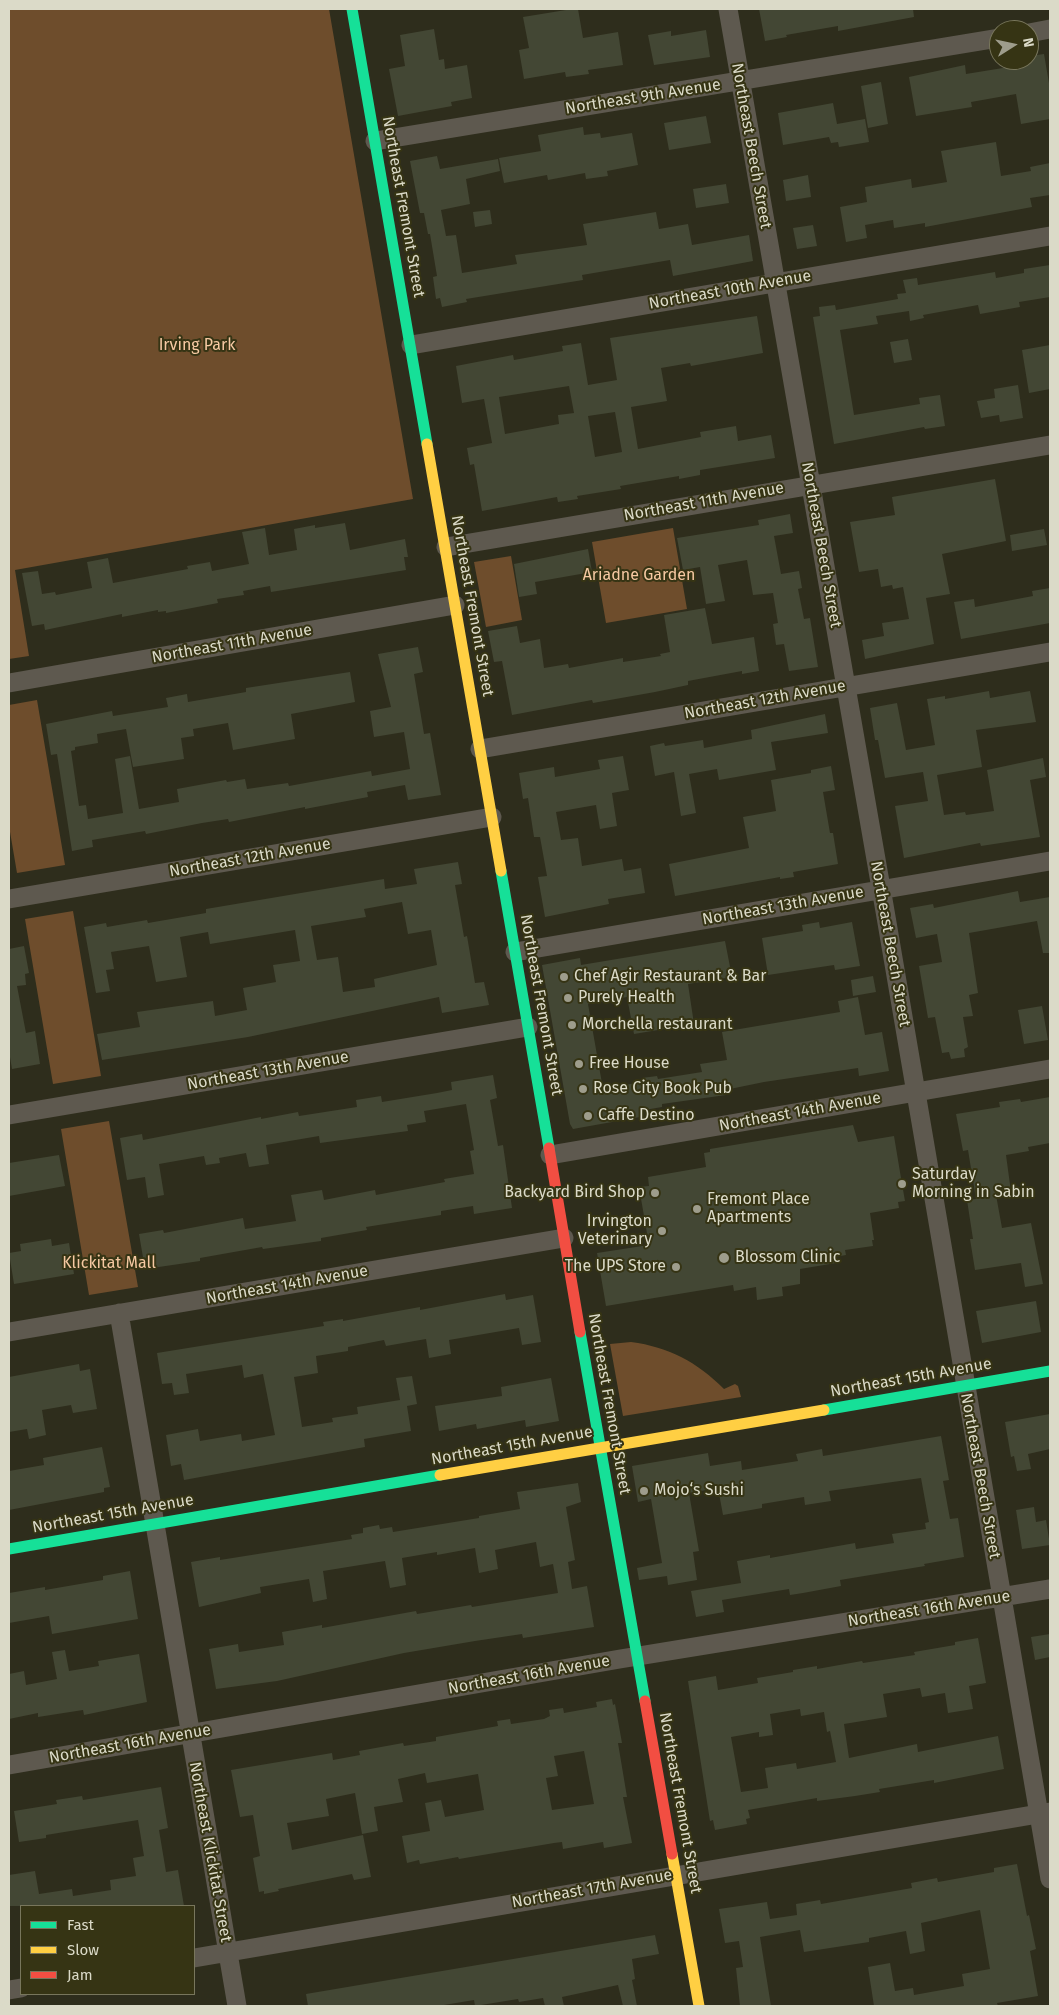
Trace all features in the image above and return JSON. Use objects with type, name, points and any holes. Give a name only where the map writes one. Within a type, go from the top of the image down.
[{"type":"main road","name":"Northeast Fremont Street","points":[[352,9],[600,1447],[699,2006]]},
{"type":"main road","name":"Northeast 15th Avenue","points":[[9,1549],[1050,1371]]},
{"type":"street","name":"Northeast Beech Street","points":[[728,9],[916,1092],[964,1386],[1002,1598],[1044,1813],[1050,1879]]},
{"type":"street","name":"Northeast 9th Avenue","points":[[376,141],[989,40]]},
{"type":"street","name":"Northeast 10th Avenue","points":[[411,345],[1050,236]]},
{"type":"street","name":"Northeast 11th Avenue","points":[[446,547],[1050,444]]},
{"type":"street","name":"Northeast 11th Avenue","points":[[9,682],[455,605]]},
{"type":"street","name":"Northeast 12th Avenue","points":[[480,749],[1050,652]]},
{"type":"street","name":"Northeast 12th Avenue","points":[[9,899],[492,817]]},
{"type":"street","name":"Northeast 13th Avenue","points":[[515,952],[1050,861]]},
{"type":"street","name":"Northeast 13th Avenue","points":[[9,1115],[528,1027]]},
{"type":"street","name":"Northeast 14th Avenue","points":[[550,1155],[1050,1069]]},
{"type":"street","name":"Northeast 14th Avenue","points":[[9,1332],[564,1238]]},
{"type":"street","name":"Northeast Klickitat Street","points":[[119,1313],[237,2006]]},
{"type":"street","name":"Northeast 16th Avenue","points":[[9,1766],[637,1656],[1050,1589]]},
{"type":"street","name":"Northeast 17th Avenue","points":[[195,1958],[676,1874],[1044,1813]]},
{"type":"green space","name":"Irving Park","points":[[9,9],[329,9],[413,499],[15,570],[29,656],[9,659]]},
{"type":"green space","name":"Ariadne Garden","points":[[673,528],[687,609],[606,623],[592,542]]},
{"type":"green space","points":[[511,556],[522,620],[486,627],[474,562]]},
{"type":"green space","points":[[37,700],[65,865],[17,873],[9,826],[9,705]]},
{"type":"green space","points":[[73,911],[101,1076],[53,1084],[25,919]]},
{"type":"green space","name":"Klickitat Mall","points":[[109,1121],[138,1287],[89,1295],[61,1129]]},
{"type":"green space","points":[[631,1342],[645,1344],[682,1357],[714,1379],[724,1389],[735,1384],[738,1386],[741,1397],[623,1416],[610,1344]]},
{"type":"building","points":[[578,9],[583,38],[618,32],[623,65],[588,70],[589,74],[566,77],[565,72],[524,79],[519,50],[529,48],[523,17]]},
{"type":"building","points":[[759,9],[913,9],[914,17],[838,31],[838,26],[786,35],[787,37],[765,41]]},
{"type":"building","points":[[434,29],[439,60],[444,59],[445,69],[467,65],[472,98],[451,102],[452,106],[398,116],[389,69],[405,66],[400,35]]},
{"type":"building","points":[[706,30],[710,57],[654,65],[648,35],[671,31],[671,36]]},
{"type":"building","points":[[1044,54],[1050,89],[1050,119],[1021,124],[1016,94],[971,102],[972,107],[916,116],[909,77],[965,65],[966,74],[991,70],[1039,70],[1039,55]]},
{"type":"building","points":[[881,82],[888,124],[868,128],[861,86]]},
{"type":"building","points":[[833,103],[837,124],[865,119],[869,142],[839,147],[838,142],[831,143],[829,137],[783,145],[778,113]]},
{"type":"building","points":[[706,116],[711,143],[669,150],[664,123]]},
{"type":"building","points":[[583,127],[584,135],[600,133],[601,138],[632,133],[638,165],[607,171],[608,176],[586,179],[585,173],[548,180],[547,175],[504,183],[499,158],[541,151],[538,135]]},
{"type":"building","points":[[996,142],[1001,176],[1031,171],[1030,167],[1050,163],[1050,195],[1030,198],[1032,207],[925,227],[925,223],[894,228],[893,220],[865,225],[867,238],[846,242],[840,207],[867,202],[865,187],[911,179],[912,188],[947,182],[941,151]]},
{"type":"building","points":[[437,156],[440,169],[498,159],[500,171],[466,179],[470,204],[441,210],[446,236],[456,235],[462,273],[517,264],[515,255],[587,245],[583,224],[656,212],[659,229],[688,224],[692,245],[749,235],[753,261],[673,276],[670,260],[582,275],[583,280],[466,299],[467,302],[442,307],[440,298],[436,299],[433,277],[437,276],[430,234],[428,234],[424,213],[420,213],[410,161]]},
{"type":"building","points":[[808,175],[811,197],[786,201],[783,180]]},
{"type":"building","points":[[726,184],[729,203],[696,208],[693,189]]},
{"type":"building","points":[[490,210],[492,224],[475,227],[473,212]]},
{"type":"building","points":[[813,225],[817,246],[797,249],[793,228]]},
{"type":"building","points":[[1050,265],[1050,297],[1019,302],[1020,307],[980,314],[978,305],[923,315],[924,318],[910,321],[909,311],[876,316],[878,324],[840,330],[854,415],[920,404],[919,398],[940,395],[945,426],[925,429],[924,427],[834,444],[813,317],[820,316],[819,307],[835,305],[836,310],[898,299],[897,294],[906,293],[903,280],[917,278],[918,285],[995,272],[996,278],[1024,273],[1024,269]]},
{"type":"building","points":[[757,316],[763,353],[691,366],[690,363],[661,368],[667,401],[631,407],[638,449],[701,437],[700,432],[736,426],[738,441],[771,435],[775,458],[700,470],[700,475],[679,479],[679,476],[620,486],[621,489],[577,496],[578,499],[558,502],[557,497],[482,511],[474,464],[470,465],[467,448],[492,443],[484,399],[462,403],[456,366],[513,355],[514,360],[563,351],[562,346],[581,343],[588,385],[617,380],[610,338]],"holes":[[[569,386],[574,413],[558,415],[559,424],[505,434],[499,397]],[[615,412],[622,452],[595,457],[588,416]]]},
{"type":"building","points":[[908,339],[912,360],[894,363],[890,342]]},
{"type":"building","points":[[1050,345],[1050,389],[1029,393],[1022,350]]},
{"type":"building","points":[[1018,385],[1023,418],[1000,422],[999,415],[981,418],[977,401],[995,398],[994,389]]},
{"type":"building","points":[[995,479],[1006,541],[942,554],[950,594],[926,598],[934,644],[865,659],[862,640],[884,636],[882,623],[909,619],[903,587],[893,589],[892,585],[881,587],[878,569],[859,572],[850,522],[895,515],[892,497]]},
{"type":"building","points":[[790,514],[793,533],[774,536],[781,574],[799,571],[802,588],[798,589],[804,619],[810,618],[818,667],[789,671],[784,644],[776,645],[773,624],[778,623],[773,593],[753,595],[747,560],[718,565],[725,601],[706,604],[700,567],[683,570],[677,538],[759,525],[758,520]]},
{"type":"building","points":[[345,523],[350,550],[405,539],[408,557],[404,557],[406,570],[271,592],[270,586],[243,591],[244,595],[217,599],[218,603],[166,613],[166,611],[158,612],[158,610],[122,617],[122,614],[45,630],[44,624],[32,626],[22,573],[38,571],[42,594],[55,592],[56,595],[92,588],[87,562],[108,558],[113,583],[188,569],[187,566],[210,562],[212,571],[249,564],[242,532],[265,528],[269,555],[297,550],[294,529],[315,525],[315,528]]},
{"type":"building","points":[[1044,529],[1047,545],[1012,551],[1010,535]]},
{"type":"building","points":[[588,549],[592,572],[535,582],[537,594],[519,597],[514,564]]},
{"type":"building","points":[[1050,588],[1050,623],[961,639],[954,602],[974,599],[975,607],[1033,596],[1032,591]]},
{"type":"building","points":[[705,608],[712,644],[754,637],[759,671],[742,674],[742,671],[688,681],[688,685],[655,692],[593,703],[592,700],[512,715],[502,661],[494,662],[488,631],[517,626],[520,643],[540,639],[544,668],[568,664],[569,668],[623,658],[623,662],[661,656],[660,654],[670,652],[664,615]]},
{"type":"building","points":[[418,647],[423,672],[414,674],[424,734],[430,733],[441,795],[408,800],[405,785],[367,792],[368,797],[305,809],[305,807],[229,822],[228,819],[146,834],[145,831],[92,840],[93,847],[72,851],[57,754],[51,755],[46,724],[112,711],[113,716],[168,707],[166,698],[187,694],[188,702],[246,692],[246,688],[350,672],[355,702],[291,714],[295,739],[233,750],[228,723],[193,729],[194,736],[181,738],[184,759],[133,767],[126,729],[97,734],[98,743],[75,747],[75,750],[71,751],[79,806],[86,805],[88,819],[123,813],[115,759],[130,756],[139,809],[179,802],[177,789],[226,780],[227,782],[245,779],[247,789],[288,783],[289,786],[371,771],[372,776],[410,769],[404,732],[374,737],[370,711],[391,707],[378,654]]},
{"type":"building","points":[[989,691],[990,698],[1030,691],[1036,722],[976,730],[982,767],[937,775],[944,815],[965,812],[966,815],[994,811],[987,770],[1043,758],[1046,777],[1030,780],[1040,837],[981,846],[980,843],[904,858],[895,806],[928,801],[923,772],[885,778],[878,740],[875,740],[870,708],[897,703],[906,750],[935,745],[927,699],[945,696],[945,699]]},
{"type":"building","points":[[825,714],[828,733],[771,742],[776,770],[719,780],[717,769],[689,774],[696,813],[681,816],[674,772],[655,776],[650,746],[664,743],[665,746],[703,740],[704,748],[752,739],[751,730]]},
{"type":"building","points":[[623,756],[629,790],[612,793],[617,826],[600,829],[596,805],[556,812],[561,840],[578,838],[582,866],[622,859],[624,871],[641,868],[645,893],[608,899],[609,904],[545,917],[538,877],[547,876],[540,837],[534,837],[528,798],[523,799],[519,773],[554,767],[555,777],[600,769],[598,760]]},
{"type":"building","points":[[831,766],[835,790],[823,792],[830,833],[833,833],[838,864],[793,872],[794,877],[780,879],[780,877],[675,896],[669,864],[749,848],[743,817],[776,811],[771,780],[811,773],[811,770]]},
{"type":"building","points":[[458,862],[462,884],[455,885],[464,937],[467,936],[475,983],[484,982],[489,1005],[442,1013],[439,997],[248,1037],[102,1060],[97,1034],[140,1027],[137,1012],[213,1001],[215,1016],[247,1010],[243,988],[276,982],[273,965],[300,961],[295,930],[210,944],[208,932],[180,937],[187,977],[156,982],[149,946],[111,952],[114,969],[106,970],[110,991],[96,993],[84,927],[106,923],[107,927],[147,920],[148,923],[206,913],[206,909],[384,879],[385,889],[417,884],[414,869]],"holes":[[[402,902],[408,934],[431,930],[437,965],[374,979],[375,987],[343,992],[338,957],[317,960],[311,926],[366,917],[364,909]]]},
{"type":"building","points":[[1018,891],[1020,902],[1050,897],[1050,953],[1043,953],[1037,921],[969,933],[978,993],[969,995],[973,1016],[963,1017],[968,1047],[964,1049],[965,1057],[951,1059],[949,1052],[942,1053],[935,1017],[928,1018],[919,966],[942,962],[937,934],[916,938],[910,908],[933,904],[934,908]]},
{"type":"building","points":[[819,922],[820,928],[852,922],[860,966],[835,970],[834,965],[768,975],[762,938],[803,931],[802,925]]},
{"type":"building","points":[[725,941],[732,977],[688,984],[694,1024],[634,1034],[627,997],[588,1004],[603,1089],[642,1082],[642,1078],[657,1076],[658,1079],[702,1072],[700,1064],[727,1060],[722,1032],[840,1012],[838,1001],[858,997],[865,1035],[882,1032],[889,1071],[859,1076],[858,1068],[764,1082],[725,1090],[726,1095],[662,1104],[662,1107],[639,1111],[640,1117],[573,1129],[570,1124],[542,965],[580,958],[581,965]]},
{"type":"building","points":[[24,946],[29,973],[25,974],[26,985],[17,986],[26,1033],[35,1031],[40,1064],[12,1069],[9,1051],[9,949]]},
{"type":"building","points":[[873,976],[876,992],[853,996],[851,980]]},
{"type":"building","points":[[1042,1006],[1048,1040],[1024,1044],[1018,1010]]},
{"type":"building","points":[[493,1075],[497,1098],[490,1100],[498,1146],[503,1145],[512,1208],[474,1214],[473,1206],[441,1211],[441,1215],[366,1227],[367,1230],[321,1238],[321,1241],[263,1249],[262,1247],[200,1258],[200,1261],[145,1269],[139,1234],[163,1230],[164,1233],[243,1218],[245,1229],[296,1221],[291,1195],[322,1190],[324,1200],[375,1190],[376,1195],[445,1182],[444,1179],[474,1174],[470,1151],[474,1150],[466,1104],[424,1111],[426,1122],[407,1125],[408,1131],[320,1143],[319,1136],[266,1145],[269,1164],[249,1167],[246,1153],[219,1158],[220,1163],[206,1165],[204,1156],[159,1164],[164,1195],[148,1198],[145,1177],[127,1180],[120,1138],[142,1134],[143,1140],[261,1117],[261,1119],[298,1112],[299,1116],[357,1107],[356,1100],[381,1096],[382,1102],[437,1093],[452,1090],[451,1082]]},
{"type":"building","points":[[1050,1097],[1050,1143],[1028,1147],[1029,1151],[1006,1155],[1011,1192],[996,1195],[1002,1228],[1031,1223],[1043,1284],[1025,1287],[1021,1263],[975,1270],[970,1239],[973,1239],[967,1200],[976,1199],[968,1150],[963,1151],[956,1114],[1000,1107],[999,1102],[1020,1099],[1021,1102]]},
{"type":"building","points":[[853,1125],[858,1142],[894,1136],[905,1201],[898,1202],[899,1208],[870,1213],[874,1240],[872,1240],[873,1246],[845,1250],[846,1255],[835,1257],[836,1263],[800,1269],[800,1284],[782,1287],[783,1296],[757,1300],[756,1287],[734,1291],[733,1285],[606,1306],[597,1253],[649,1245],[639,1187],[649,1186],[648,1177],[706,1167],[704,1153],[710,1152],[710,1149]]},
{"type":"building","points":[[59,1155],[65,1186],[9,1196],[9,1163]]},
{"type":"building","points":[[51,1239],[52,1246],[69,1243],[74,1274],[14,1284],[9,1253],[21,1251],[20,1244]]},
{"type":"building","points":[[505,1294],[506,1300],[533,1295],[541,1342],[522,1345],[519,1328],[449,1340],[451,1354],[429,1358],[426,1339],[386,1346],[384,1340],[348,1347],[348,1351],[316,1356],[318,1373],[294,1377],[302,1427],[333,1422],[332,1418],[358,1414],[357,1407],[400,1400],[396,1378],[412,1376],[417,1404],[407,1406],[411,1431],[364,1439],[365,1447],[184,1480],[181,1464],[171,1466],[166,1435],[198,1429],[200,1441],[241,1434],[242,1441],[275,1435],[263,1374],[244,1378],[242,1365],[186,1374],[189,1393],[174,1395],[172,1383],[162,1384],[157,1353],[324,1326],[323,1322],[343,1319],[343,1321],[420,1307],[420,1310]]},
{"type":"building","points":[[1036,1301],[1041,1332],[982,1343],[976,1311]]},
{"type":"building","points":[[79,1364],[80,1371],[90,1369],[97,1409],[73,1413],[71,1405],[42,1410],[46,1435],[29,1439],[27,1429],[9,1432],[9,1377]]},
{"type":"building","points":[[551,1378],[559,1421],[526,1427],[525,1420],[477,1429],[476,1424],[439,1431],[435,1406],[502,1396],[501,1387]]},
{"type":"building","points":[[1050,1414],[1050,1449],[1028,1454],[1031,1469],[1017,1471],[1014,1456],[1011,1457],[1005,1422]]},
{"type":"building","points":[[941,1436],[949,1480],[943,1481],[950,1519],[958,1518],[964,1557],[924,1564],[925,1566],[840,1580],[841,1586],[803,1593],[790,1595],[789,1589],[722,1600],[724,1612],[696,1617],[691,1591],[741,1583],[737,1561],[770,1555],[770,1558],[855,1543],[856,1549],[894,1543],[892,1534],[926,1529],[925,1523],[929,1522],[921,1478],[829,1491],[831,1501],[805,1505],[804,1497],[762,1504],[762,1508],[723,1515],[718,1488],[689,1493],[699,1551],[693,1552],[697,1580],[668,1585],[667,1576],[639,1580],[637,1568],[662,1563],[651,1499],[638,1502],[632,1466],[708,1453],[710,1466],[741,1461],[742,1470],[798,1461],[796,1454],[822,1449],[823,1456]]},
{"type":"building","points":[[102,1447],[110,1487],[104,1488],[104,1492],[9,1510],[9,1471],[44,1465],[43,1458]]},
{"type":"building","points":[[578,1483],[581,1502],[566,1507],[575,1560],[568,1562],[572,1589],[587,1586],[594,1627],[523,1638],[522,1634],[475,1641],[404,1653],[277,1681],[216,1689],[209,1649],[238,1644],[239,1652],[284,1645],[282,1632],[322,1625],[322,1628],[416,1611],[417,1614],[558,1593],[553,1564],[540,1567],[536,1542],[495,1550],[498,1569],[479,1573],[475,1548],[437,1555],[437,1552],[402,1558],[406,1585],[390,1588],[385,1561],[323,1571],[327,1599],[313,1602],[309,1579],[260,1587],[261,1593],[199,1607],[191,1562],[220,1557],[220,1560],[352,1539],[351,1535],[363,1533],[363,1528],[379,1525],[380,1529],[392,1527],[393,1532],[479,1518],[479,1516],[520,1509],[517,1492]]},
{"type":"building","points":[[1034,1507],[1036,1522],[1046,1520],[1050,1545],[1022,1549],[1016,1510]]},
{"type":"building","points":[[130,1571],[138,1619],[52,1634],[49,1616],[9,1623],[9,1593],[45,1587],[45,1590],[103,1580],[103,1576]]},
{"type":"building","points":[[1050,1634],[1050,1657],[1035,1660],[1031,1637]]},
{"type":"building","points":[[978,1638],[986,1683],[969,1686],[973,1709],[948,1713],[945,1693],[922,1697],[920,1688],[883,1694],[887,1717],[844,1724],[849,1758],[917,1744],[918,1752],[998,1736],[1004,1769],[934,1783],[934,1780],[879,1789],[880,1792],[817,1801],[817,1798],[748,1810],[750,1818],[746,1819],[747,1824],[715,1830],[713,1820],[710,1821],[688,1681],[716,1676],[718,1690],[758,1683],[757,1678],[793,1672],[793,1670],[817,1666],[817,1669],[862,1661],[863,1663],[915,1655],[914,1652],[955,1645],[955,1642]],"holes":[[[800,1709],[801,1716],[824,1712],[827,1732],[830,1731],[836,1762],[797,1769],[796,1763],[765,1768],[768,1788],[741,1792],[731,1737],[759,1732],[759,1737],[773,1735],[770,1714]]]},
{"type":"building","points":[[65,1650],[69,1671],[99,1666],[98,1661],[139,1654],[147,1702],[84,1715],[83,1710],[38,1717],[38,1713],[9,1719],[9,1674],[24,1671],[26,1685],[57,1679],[52,1652]]},
{"type":"building","points":[[612,1699],[613,1705],[615,1704],[622,1743],[618,1743],[627,1797],[623,1797],[632,1843],[604,1848],[603,1842],[563,1849],[562,1842],[459,1859],[458,1857],[420,1864],[419,1860],[407,1863],[402,1836],[430,1831],[425,1803],[441,1800],[445,1817],[484,1810],[478,1774],[427,1783],[425,1773],[398,1779],[403,1802],[374,1807],[378,1831],[362,1834],[355,1793],[326,1799],[329,1816],[287,1823],[292,1850],[363,1835],[371,1877],[354,1880],[352,1874],[278,1889],[279,1891],[264,1894],[264,1891],[259,1892],[253,1858],[260,1856],[253,1815],[240,1817],[231,1770],[332,1753],[333,1760],[360,1755],[359,1751],[403,1743],[404,1746],[436,1741],[436,1737],[498,1726],[497,1721],[510,1719],[511,1724],[544,1719],[550,1716],[549,1710],[563,1708],[564,1713],[597,1707],[596,1702]],"holes":[[[584,1751],[594,1804],[552,1810],[546,1778],[558,1776],[554,1756]]]},
{"type":"building","points":[[161,1787],[168,1828],[159,1830],[166,1872],[178,1870],[184,1905],[9,1906],[9,1875],[35,1871],[39,1894],[72,1889],[73,1896],[111,1890],[110,1880],[136,1876],[133,1858],[144,1856],[138,1820],[46,1835],[46,1838],[19,1842],[14,1811],[57,1804],[56,1800],[82,1796],[83,1800]]},
{"type":"building","points":[[1017,1864],[1027,1916],[1029,1915],[1036,1949],[1030,1951],[1038,1996],[997,2003],[998,2006],[874,2006],[868,1967],[890,1963],[895,1991],[913,1988],[914,1995],[964,1986],[962,1974],[990,1969],[980,1910],[921,1923],[925,1951],[910,1954],[906,1931],[869,1938],[869,1942],[804,1952],[800,1930],[760,1937],[771,2006],[740,2006],[736,1968],[743,1967],[739,1941],[725,1943],[719,1909],[767,1902],[770,1919],[797,1915],[796,1904],[820,1900],[821,1904],[912,1888],[911,1883],[937,1878],[938,1882],[994,1872],[994,1868]]},
{"type":"building","points":[[655,1935],[659,1954],[632,1959],[635,1979],[632,1980],[637,2006],[623,2006],[618,1985],[562,1997],[564,2006],[545,2006],[543,1998],[519,2002],[518,1999],[475,2006],[474,2000],[438,2006],[308,2006],[306,1994]]},
{"type":"traffic: fast","points":[[352,9],[427,444]]},
{"type":"traffic: fast","points":[[501,871],[549,1148]]},
{"type":"traffic: fast","points":[[580,1332],[645,1701]]},
{"type":"traffic: fast","points":[[824,1410],[1050,1371]]},
{"type":"traffic: fast","points":[[9,1549],[440,1475]]},
{"type":"traffic: slow","points":[[427,444],[501,871]]},
{"type":"traffic: slow","points":[[440,1475],[824,1410]]},
{"type":"traffic: slow","points":[[672,1854],[699,2006]]},
{"type":"traffic: jam","points":[[549,1148],[580,1332]]},
{"type":"traffic: jam","points":[[645,1701],[672,1854]]},
{"type":"place","name":"Chef Agir Restaurant & Bar","points":[[564,977]]},
{"type":"place","name":"Purely Health","points":[[568,998]]},
{"type":"place","name":"Morchella restaurant","points":[[572,1025]]},
{"type":"place","name":"Free House","points":[[579,1064]]},
{"type":"place","name":"Rose City Book Pub","points":[[583,1089]]},
{"type":"place","name":"Caffe Destino","points":[[588,1116]]},
{"type":"place","name":"Saturday Morning in Sabin","points":[[902,1184]]},
{"type":"place","name":"Backyard Bird Shop","points":[[655,1193]]},
{"type":"place","name":"Fremont Place Apartments","points":[[697,1209]]},
{"type":"place","name":"Irvington Veterinary","points":[[662,1231]]},
{"type":"place","name":"Blossom Clinic","points":[[724,1258]]},
{"type":"place","name":"The UPS Store","points":[[676,1267]]},
{"type":"place","name":"Mojo‘s Sushi","points":[[644,1491]]}]
